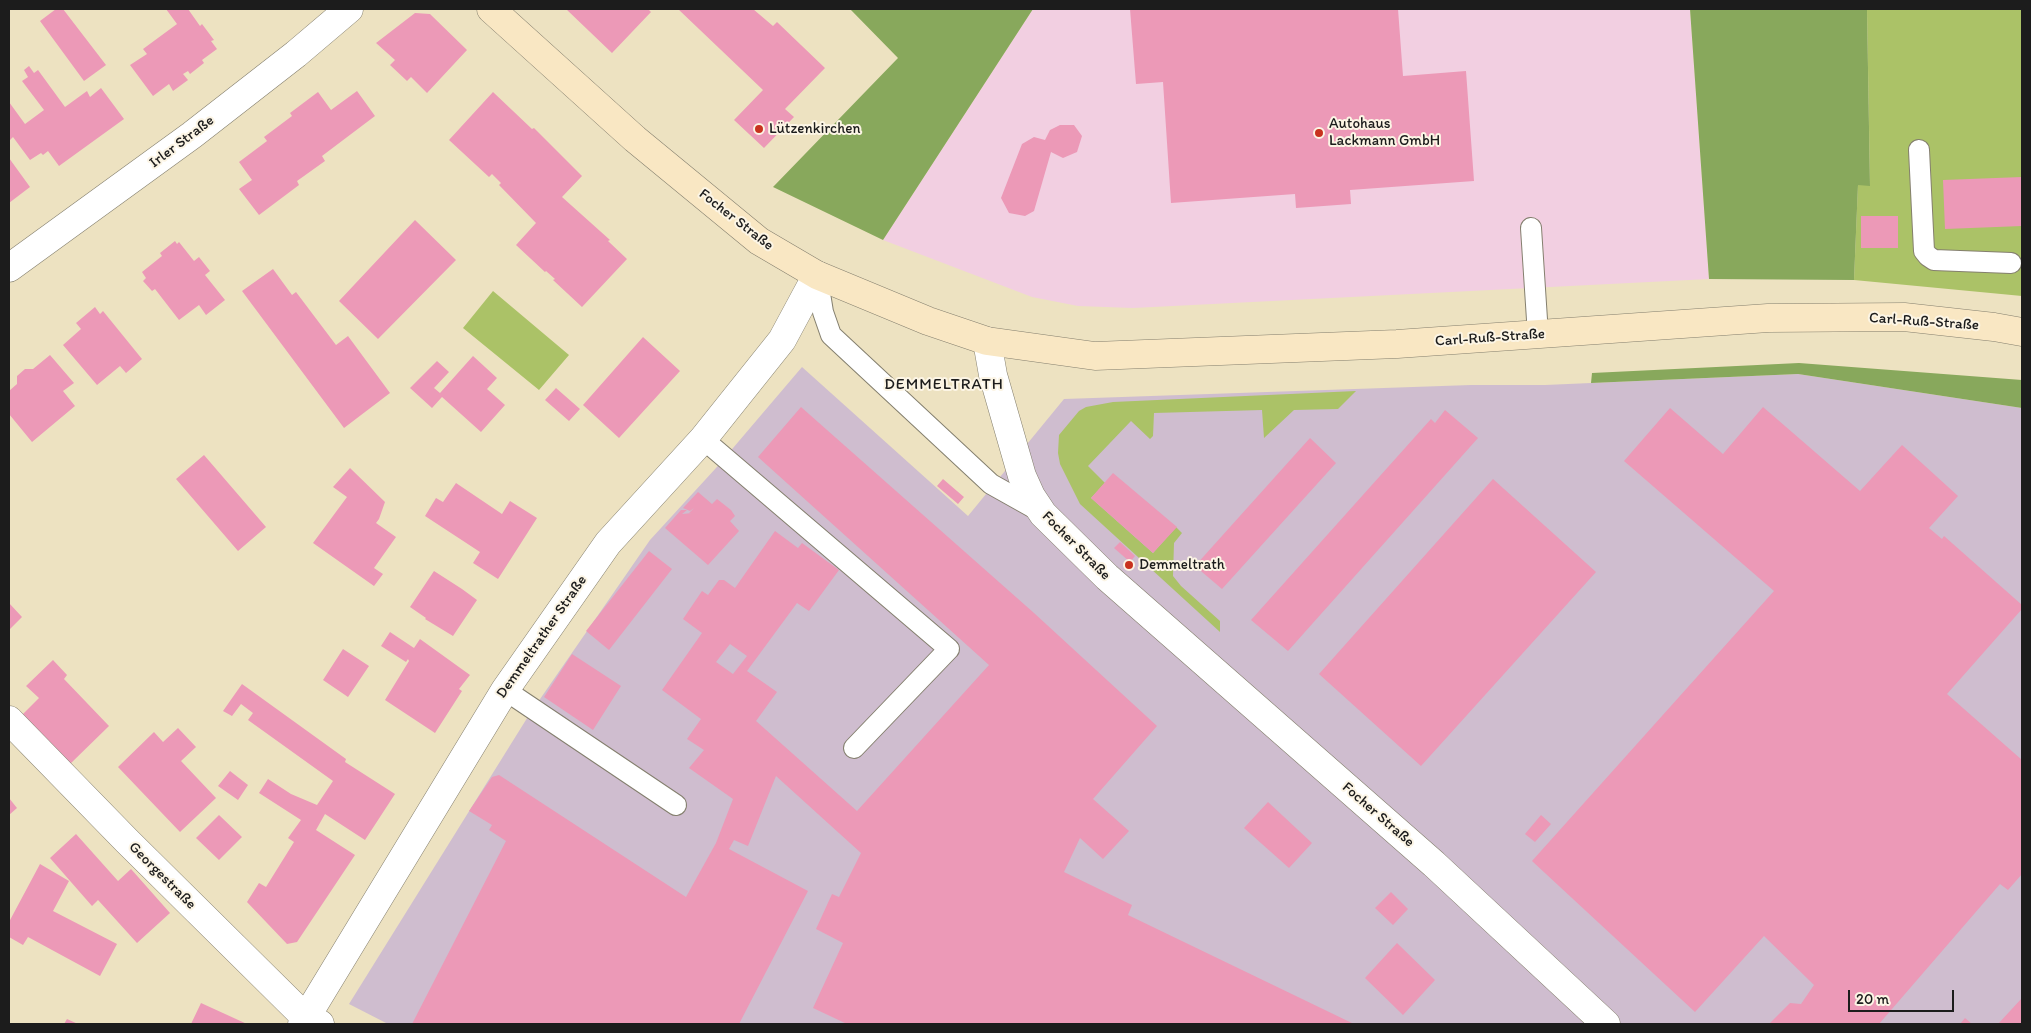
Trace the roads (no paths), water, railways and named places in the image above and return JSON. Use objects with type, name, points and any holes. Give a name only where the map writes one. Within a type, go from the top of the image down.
[{"type":"main road","name":"Focher Straße","points":[[490,9],[635,139],[759,241],[817,275],[928,321],[987,341]]},
{"type":"main road","name":"Carl-Ruß-Straße","points":[[987,341],[1095,356],[1388,345],[1768,318],[1904,317],[2022,332]]},
{"type":"main road","name":"Carl-Ruß-Straße","points":[[1994,327],[2022,338]]},
{"type":"street","name":"Irler Straße","points":[[9,268],[192,135],[296,54],[349,9]]},
{"type":"street","name":"Demmeltrather Straße","points":[[309,1022],[505,690],[608,543],[703,439],[782,340],[817,275]]},
{"type":"street","name":"Focher Straße","points":[[987,341],[996,384],[1022,476],[1031,496],[1043,514],[1107,577],[1434,864],[1606,1024]]},
{"type":"street","name":"Georgestraße","points":[[9,720],[134,848],[309,1022]]},
{"type":"lane","points":[[1920,150],[1924,251],[1934,260],[2010,263]]},
{"type":"lane","points":[[1531,228],[1538,335]]},
{"type":"lane","points":[[817,275],[823,312],[831,335],[991,484],[1043,514]]},
{"type":"lane","points":[[703,439],[949,649],[854,748]]},
{"type":"lane","points":[[505,690],[676,805]]},
{"type":"place","name":"Lützenkirchen","points":[[759,129]]},
{"type":"place","name":"Autohaus Lackmann GmbH","points":[[1319,133]]},
{"type":"place","name":"Demmeltrath","points":[[1129,565]]},
{"type":"district","name":"DEMMELTRATH","points":[[944,385]]}]
